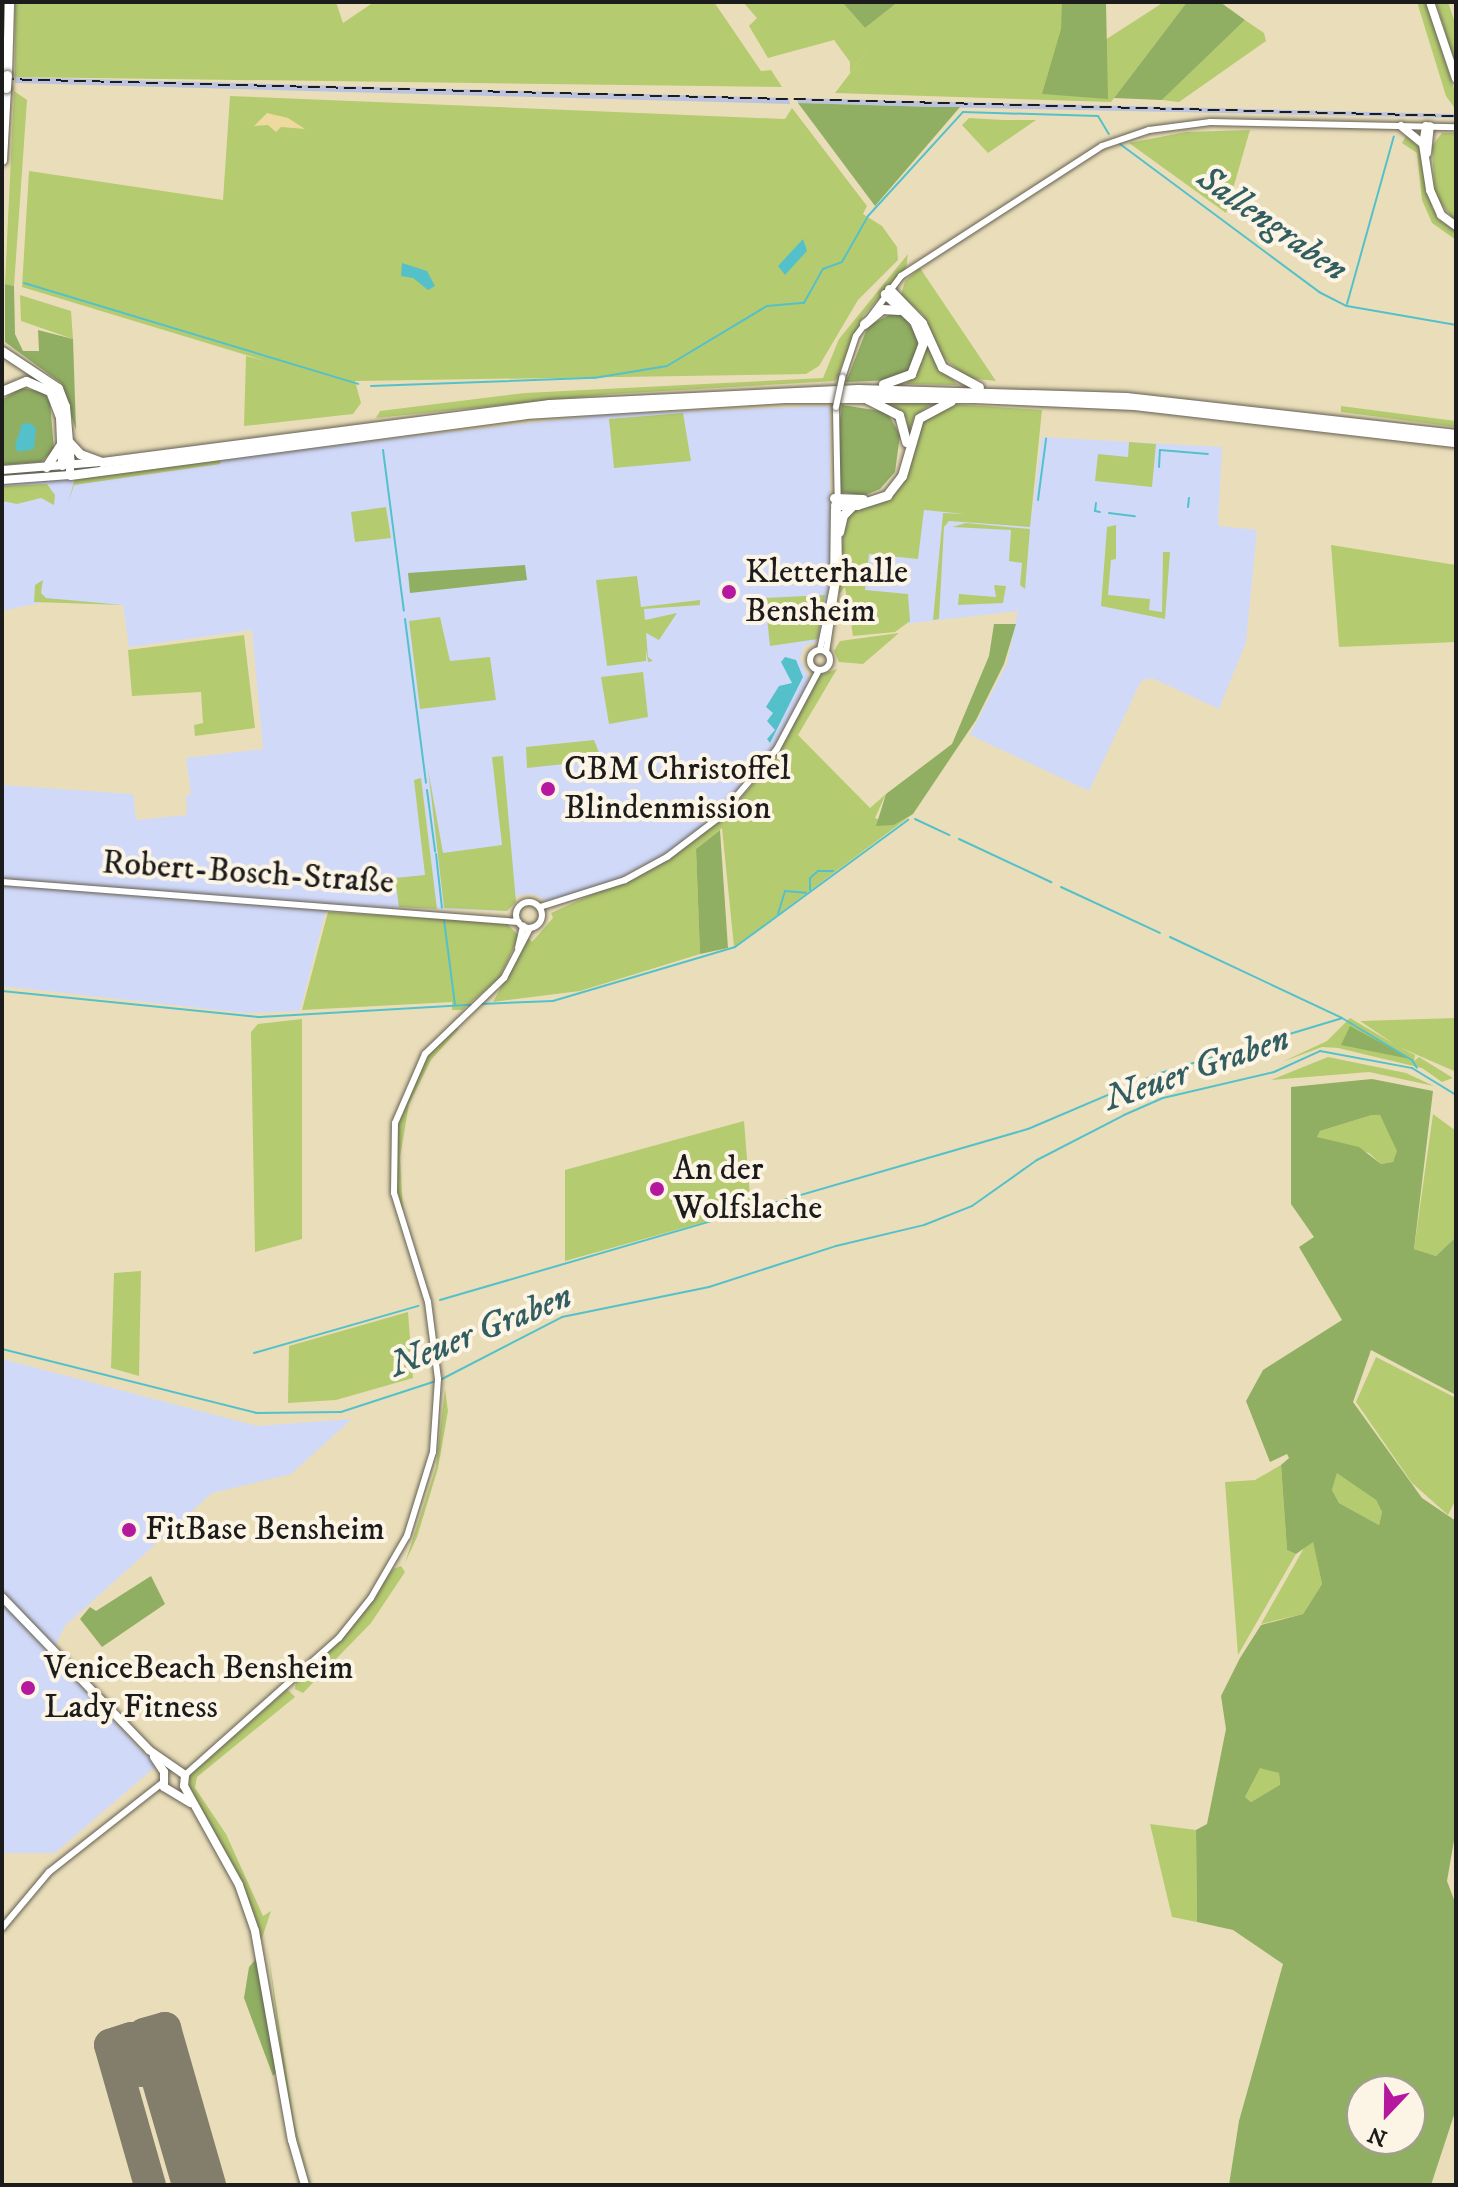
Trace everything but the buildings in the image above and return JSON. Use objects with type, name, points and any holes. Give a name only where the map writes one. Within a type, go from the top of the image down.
[{"type":"highway","points":[[2,160],[9,2]]},
{"type":"highway","points":[[859,393],[903,380],[920,361],[921,334],[887,292]]},
{"type":"highway","points":[[887,292],[922,323],[942,367],[985,390]]},
{"type":"highway","points":[[864,324],[882,309],[903,312]]},
{"type":"highway","points":[[2,351],[58,388],[66,442],[66,470],[525,414],[709,400],[859,393],[1214,412],[1456,442]]},
{"type":"highway","points":[[2,391],[26,381],[46,387],[59,410],[66,442],[80,454],[102,462],[549,404],[985,390],[1214,404],[1456,434]]},
{"type":"highway","points":[[835,502],[865,499],[884,492],[903,463],[907,436],[899,415],[859,393]]},
{"type":"highway","points":[[835,502],[852,506],[876,501],[896,487],[913,429],[928,410],[974,398]]},
{"type":"highway","points":[[46,467],[66,442]]},
{"type":"highway","points":[[839,532],[843,515],[852,506]]},
{"type":"main road","points":[[1430,2],[1456,79]]},
{"type":"main road","points":[[1401,126],[1423,144]]},
{"type":"main road","points":[[1428,126],[1423,144],[1436,207],[1456,226]]},
{"type":"main road","points":[[1426,158],[1428,126]]},
{"type":"main road","points":[[2,480],[102,462]]},
{"type":"main road","points":[[2,470],[46,467],[66,470]]},
{"type":"main road","points":[[2,1597],[167,1770],[183,1772],[181,1788],[239,1885],[253,1923],[292,2140],[305,2185]]},
{"type":"main road","points":[[167,1770],[164,1786],[181,1788]]},
{"type":"street","points":[[823,651],[810,657],[816,669],[829,665],[823,651],[833,587],[836,407],[842,378],[864,324],[887,292],[937,249],[1072,162],[1128,136],[1210,122],[1456,127]]},
{"type":"street","points":[[823,651],[837,589],[839,532],[835,502]]},
{"type":"street","name":"Robert-Bosch-Straße","points":[[2,882],[491,916],[524,925],[564,903],[644,870],[717,819],[766,764],[806,695],[816,669]]},
{"type":"street","name":"Robert-Bosch-Straße","points":[[491,916],[517,912],[528,902],[540,907],[564,903]]},
{"type":"street","points":[[540,907],[542,917]]},
{"type":"street","points":[[183,1772],[327,1651],[385,1577],[424,1490],[438,1393],[437,1368],[428,1302],[394,1193],[392,1144],[401,1101],[417,1066],[439,1038],[483,999],[517,956],[524,925],[517,912]]},
{"type":"street","points":[[2,1928],[49,1872],[164,1786]]},
{"type":"shaded area","points":[[15,77],[789,98],[790,104],[15,83]]},
{"type":"shaded area","points":[[796,98],[1456,114],[1456,118],[798,103]]},
{"type":"shaded area","points":[[830,406],[830,580],[819,641],[804,646],[800,659],[809,678],[773,750],[728,806],[681,845],[616,881],[547,901],[533,894],[518,895],[508,911],[327,906],[300,1011],[245,1013],[2,986],[2,785],[133,794],[136,820],[187,815],[186,795],[191,794],[186,758],[263,749],[252,630],[129,647],[123,605],[44,602],[2,611],[2,483],[610,414]]},
{"type":"shaded area","points":[[1042,437],[1222,447],[1218,526],[1257,530],[1246,642],[1219,709],[1152,678],[1141,681],[1089,791],[970,735],[1007,663],[1018,611],[852,630],[847,536],[924,509],[1031,520]]},
{"type":"shaded area","points":[[2,1359],[257,1426],[352,1419],[291,1474],[212,1493],[65,1626],[51,1654],[156,1766],[55,1853],[2,1853]]},
{"type":"green space","points":[[15,2],[336,2],[343,23],[374,2],[714,2],[761,71],[771,70],[782,87],[15,77]]},
{"type":"green space","points":[[743,2],[842,2],[865,28],[898,2],[1106,2],[1103,74],[1107,87],[1105,40],[1164,2],[1187,2],[1111,102],[835,93],[877,38],[850,73],[850,62],[834,40],[768,58],[749,26],[757,18]]},
{"type":"green space","points":[[842,2],[898,2],[865,28]]},
{"type":"green space","points":[[1062,2],[1106,2],[1108,99],[1042,94],[1061,29]]},
{"type":"green space","points":[[1187,2],[1220,2],[1245,20],[1162,100],[1114,98]]},
{"type":"green space","points":[[1417,2],[1426,2],[1456,95],[1456,110],[1446,96]]},
{"type":"green space","points":[[1436,2],[1448,2],[1456,26],[1456,67]]},
{"type":"green space","points":[[1245,20],[1264,33],[1266,41],[1179,102],[1162,100]]},
{"type":"green space","points":[[14,91],[27,100],[14,286],[5,284]]},
{"type":"green space","points":[[230,96],[785,119],[792,108],[867,206],[863,214],[882,226],[897,247],[898,260],[858,300],[819,366],[806,374],[355,381],[361,403],[353,414],[244,426],[246,356],[269,362],[22,287],[29,171],[223,200]]},
{"type":"green space","points":[[798,103],[934,107],[960,107],[875,206]]},
{"type":"green space","points":[[969,118],[1036,120],[988,153],[962,125]]},
{"type":"green space","points":[[1250,130],[1226,213],[1129,143],[1186,132]]},
{"type":"green space","points":[[1442,133],[1456,133],[1456,222],[1435,196],[1432,146]]},
{"type":"green space","points":[[1406,136],[1419,147],[1432,207],[1439,220],[1456,231],[1456,240],[1432,223],[1422,200],[1417,153],[1402,143]]},
{"type":"green space","points":[[908,254],[906,268],[863,316],[835,381],[612,394],[376,418],[380,411],[525,393],[823,378],[839,339]]},
{"type":"green space","points":[[920,268],[996,381],[968,378],[940,355],[923,315],[901,295],[905,281]]},
{"type":"green space","points":[[5,284],[14,286],[15,334],[23,351],[39,351],[38,330],[73,339],[76,430],[61,383],[5,342]]},
{"type":"green space","points":[[20,295],[71,311],[73,339],[21,321]]},
{"type":"green space","points":[[893,313],[904,316],[919,339],[911,370],[895,380],[846,382],[868,326]]},
{"type":"green space","points":[[924,331],[937,365],[958,385],[906,384],[923,361]]},
{"type":"green space","points":[[21,388],[43,392],[50,402],[54,450],[41,462],[2,465],[2,400]]},
{"type":"green space","points":[[888,402],[934,402],[915,416],[909,432],[906,418]]},
{"type":"green space","points":[[950,404],[1042,410],[1030,527],[949,521],[944,527],[939,619],[933,620],[943,513],[965,514],[924,510],[918,559],[869,554],[865,590],[908,594],[910,621],[895,632],[853,636],[845,587],[839,594],[844,521],[853,509],[893,492],[920,422]]},
{"type":"green space","points":[[842,405],[887,412],[900,435],[895,472],[880,489],[863,496],[841,492],[837,441]]},
{"type":"green space","points":[[1341,406],[1456,421],[1456,427],[1341,412]]},
{"type":"green space","points":[[683,413],[691,461],[614,468],[609,419]]},
{"type":"green space","points":[[1129,442],[1156,444],[1152,487],[1095,481],[1098,454],[1128,457]]},
{"type":"green space","points":[[221,459],[220,464],[74,485],[68,504],[75,478]]},
{"type":"green space","points":[[47,484],[55,495],[54,505],[41,498],[17,504],[2,501],[2,486]]},
{"type":"green space","points":[[386,507],[391,538],[355,542],[351,512]]},
{"type":"green space","points":[[966,523],[1030,529],[1025,589],[1020,585],[1022,563],[1009,561],[1011,530],[952,527]]},
{"type":"green space","points":[[1116,525],[1116,559],[1111,560],[1108,595],[1150,599],[1149,610],[1162,612],[1163,552],[1170,552],[1165,619],[1101,606],[1107,527]]},
{"type":"green space","points":[[1331,545],[1456,565],[1456,642],[1339,647]]},
{"type":"green space","points":[[525,565],[527,580],[410,593],[408,573]]},
{"type":"green space","points":[[637,576],[641,607],[700,600],[700,605],[644,609],[645,620],[677,613],[659,640],[646,633],[648,657],[653,661],[648,662],[646,650],[646,661],[607,666],[596,580]]},
{"type":"green space","points":[[43,580],[41,593],[46,598],[123,605],[34,602],[35,585]]},
{"type":"green space","points":[[994,585],[1006,586],[1003,603],[958,605],[959,594],[996,597]]},
{"type":"green space","points":[[825,595],[818,639],[770,646],[765,598]]},
{"type":"green space","points":[[440,617],[450,661],[490,657],[496,700],[420,709],[409,621]]},
{"type":"green space","points":[[994,624],[1016,624],[1004,664],[976,720],[913,814],[894,825],[876,826],[886,794],[952,744],[989,656]]},
{"type":"green space","points":[[899,633],[863,664],[839,662],[834,651],[840,641]]},
{"type":"green space","points":[[244,635],[255,728],[195,736],[194,725],[203,723],[201,692],[132,696],[128,650]]},
{"type":"green space","points":[[837,669],[798,735],[870,808],[886,794],[875,818],[894,825],[913,814],[734,947],[722,828],[696,849],[700,954],[580,991],[493,1002],[528,937],[532,942],[553,918],[551,913],[668,860],[719,822],[767,769],[818,676]]},
{"type":"green space","points":[[643,672],[648,717],[609,724],[601,677]]},
{"type":"green space","points":[[594,740],[602,760],[527,768],[526,747]]},
{"type":"green space","points":[[503,756],[516,902],[507,911],[444,908],[428,769],[443,853],[502,845],[492,757]]},
{"type":"green space","points":[[421,778],[437,909],[399,907],[395,878],[425,875],[414,780]]},
{"type":"green space","points":[[720,830],[728,948],[700,954],[696,849]]},
{"type":"green space","points":[[328,912],[506,923],[519,936],[500,977],[462,1010],[452,1010],[452,1002],[302,1010]]},
{"type":"green space","points":[[1350,1018],[1394,1044],[1360,1021],[1456,1018],[1454,1071],[1399,1047],[1415,1055],[1414,1061],[1419,1057],[1453,1078],[1442,1082],[1422,1068],[1338,1048],[1322,1047],[1282,1062],[1327,1041]]},
{"type":"green space","points":[[302,1019],[302,1239],[255,1252],[251,1032],[258,1024]]},
{"type":"green space","points":[[454,1026],[459,1029],[431,1060],[409,1104],[400,1157],[403,1211],[393,1174],[399,1115],[421,1064]]},
{"type":"green space","points":[[1350,1026],[1391,1048],[1410,1059],[1341,1045]]},
{"type":"green space","points":[[1328,1057],[1406,1073],[1434,1086],[1369,1072],[1271,1080]]},
{"type":"green space","points":[[1372,1079],[1433,1091],[1414,1249],[1436,1256],[1456,1237],[1456,1395],[1371,1350],[1353,1402],[1422,1498],[1456,1521],[1456,1829],[1447,1881],[1456,1905],[1456,2109],[1431,2185],[1229,2185],[1239,2121],[1283,1964],[1233,1930],[1197,1922],[1196,1830],[1207,1824],[1226,1729],[1221,1696],[1240,1658],[1261,1625],[1303,1614],[1322,1584],[1313,1542],[1296,1554],[1287,1550],[1281,1465],[1289,1458],[1287,1454],[1270,1462],[1246,1401],[1263,1370],[1342,1320],[1299,1247],[1314,1237],[1291,1204],[1291,1087]],"holes":[[[1380,1115],[1397,1151],[1393,1162],[1381,1164],[1359,1147],[1317,1137],[1320,1131]],[[1337,1473],[1376,1500],[1382,1512],[1379,1525],[1339,1503],[1332,1490]],[[1260,1768],[1279,1773],[1280,1785],[1251,1802],[1245,1797]]]},
{"type":"green space","points":[[1433,1114],[1456,1131],[1456,1237],[1436,1256],[1414,1249]]},
{"type":"green space","points":[[1380,1115],[1398,1151],[1393,1162],[1381,1164],[1369,1153],[1317,1137],[1320,1131]]},
{"type":"green space","name":"An der Wolfslache","points":[[744,1121],[751,1209],[565,1261],[565,1170]]},
{"type":"green space","points":[[141,1271],[139,1376],[111,1368],[114,1273]]},
{"type":"green space","points":[[408,1312],[413,1378],[336,1400],[288,1403],[289,1346]]},
{"type":"green space","points":[[1376,1357],[1456,1398],[1456,1499],[1448,1515],[1412,1483],[1356,1402]]},
{"type":"green space","points":[[445,1389],[448,1411],[438,1468],[417,1537],[405,1563],[436,1467]]},
{"type":"green space","points":[[1281,1465],[1287,1550],[1296,1554],[1238,1655],[1225,1482],[1255,1480]]},
{"type":"green space","points":[[1337,1472],[1376,1500],[1382,1512],[1379,1525],[1339,1503],[1332,1490]]},
{"type":"green space","points":[[1313,1541],[1322,1584],[1303,1614],[1261,1624],[1304,1548]]},
{"type":"green space","points":[[401,1566],[405,1572],[371,1623],[303,1693],[295,1689],[296,1681],[344,1637],[393,1569]]},
{"type":"green space","points":[[151,1576],[165,1604],[102,1647],[80,1619],[90,1607],[96,1611]]},
{"type":"green space","points":[[287,1689],[295,1697],[197,1777],[195,1788],[226,1834],[263,1916],[271,1911],[261,1941],[231,1862],[190,1793],[189,1776]]},
{"type":"green space","points":[[1260,1767],[1279,1773],[1280,1786],[1251,1802],[1245,1797]]},
{"type":"green space","points":[[1150,1824],[1196,1830],[1197,1922],[1172,1917]]},
{"type":"green space","points":[[267,1944],[294,2123],[311,2185],[288,2107]]},
{"type":"green space","points":[[259,1956],[277,2071],[273,2076],[244,1998],[249,1967]]},
{"type":"sand","points":[[267,113],[288,118],[305,129],[281,127],[276,132],[268,125],[254,126]]},
{"type":"water","points":[[803,239],[807,251],[785,275],[778,266]]},
{"type":"water","points":[[402,263],[427,271],[435,286],[428,290],[413,278],[401,276]]},
{"type":"water","points":[[30,423],[36,428],[34,449],[18,452],[15,446],[22,424]]},
{"type":"water","points":[[785,657],[796,660],[803,677],[770,743],[767,739],[775,730],[767,721],[773,713],[766,707],[779,686],[792,683],[781,662]]},
{"type":"waterway","points":[[371,386],[594,378],[667,366],[767,306],[804,303],[823,269],[842,262],[868,216],[963,112],[1098,116],[1109,134]]},
{"type":"waterway","points":[[1347,304],[1394,136]]},
{"type":"waterway","name":"Sallengraben","points":[[1120,144],[1319,292],[1347,306],[1456,325]]},
{"type":"waterway","points":[[24,283],[358,384]]},
{"type":"waterway","points":[[1038,500],[1046,439]]},
{"type":"waterway","points":[[383,450],[404,611]]},
{"type":"waterway","points":[[1159,467],[1160,450],[1208,454]]},
{"type":"waterway","points":[[1188,507],[1189,498]]},
{"type":"waterway","points":[[1096,503],[1095,511],[1100,512]]},
{"type":"waterway","points":[[1109,513],[1135,516]]},
{"type":"waterway","points":[[405,619],[426,783]]},
{"type":"waterway","points":[[427,790],[435,851]]},
{"type":"waterway","points":[[915,819],[950,835]]},
{"type":"waterway","points":[[481,1004],[553,1001],[735,947],[908,820]]},
{"type":"waterway","points":[[959,839],[1051,882]]},
{"type":"waterway","points":[[436,854],[442,908]]},
{"type":"waterway","points":[[810,890],[810,878],[818,871],[833,871]]},
{"type":"waterway","points":[[1061,887],[1160,933]]},
{"type":"waterway","points":[[778,914],[785,891],[806,893]]},
{"type":"waterway","points":[[444,920],[455,1005]]},
{"type":"waterway","points":[[1170,937],[1342,1018],[1412,1060],[1417,1068]]},
{"type":"waterway","points":[[2,991],[260,1017],[471,1005]]},
{"type":"waterway","points":[[440,1300],[1028,1129],[1157,1074],[1342,1018]]},
{"type":"waterway","name":"Neuer Graben","points":[[442,1379],[562,1317],[709,1287],[836,1246],[924,1225],[972,1206],[1037,1160],[1124,1115],[1163,1098],[1274,1072],[1320,1051],[1412,1068],[1456,1095]]},
{"type":"waterway","points":[[254,1353],[418,1306]]},
{"type":"waterway","name":"Neuer Graben","points":[[2,1349],[256,1413],[341,1412],[436,1381]]},
{"type":"runway","points":[[188,2185],[144,2034],[165,2028],[210,2185]]},
{"type":"runway","points":[[140,2071],[131,2038],[110,2045],[150,2185]]},
{"type":"railway","points":[[2,79],[1456,116]]},
{"type":"place","name":"Kletterhalle Bensheim","points":[[729,592]]},
{"type":"place","name":"CBM Christoffel Blindenmission","points":[[548,789]]},
{"type":"place","name":"An der Wolfslache","points":[[657,1189]]},
{"type":"place","name":"FitBase Bensheim","points":[[129,1530]]},
{"type":"place","name":"VeniceBeach Bensheim Lady Fitness","points":[[28,1688]]}]
